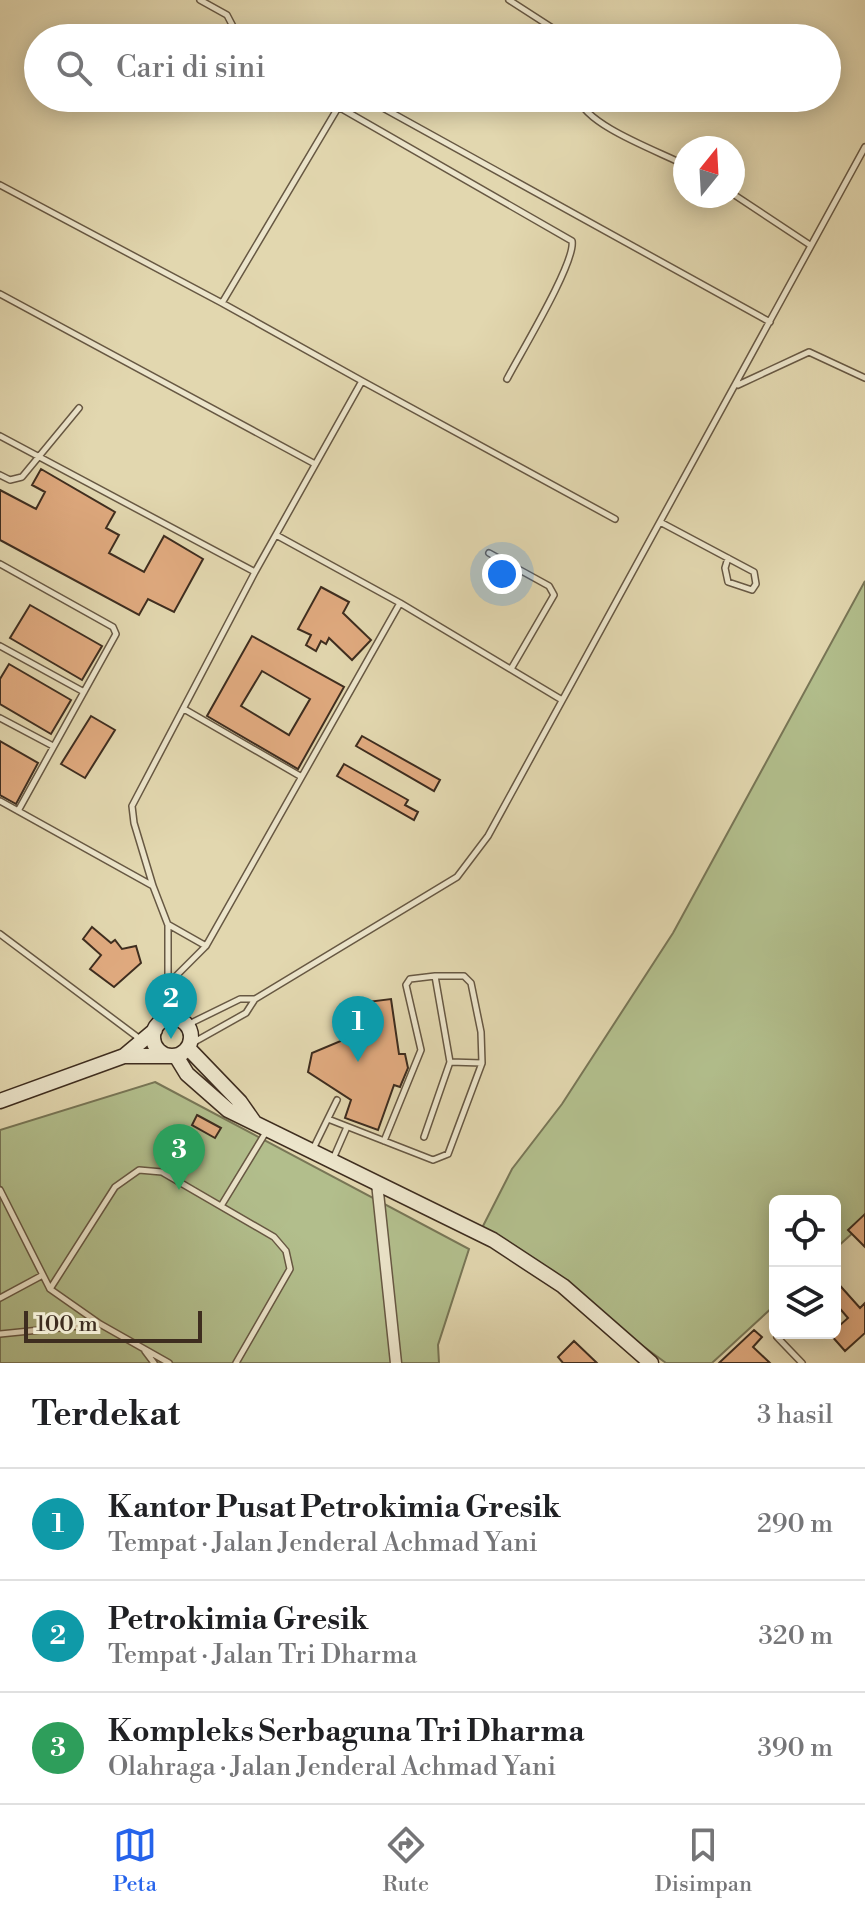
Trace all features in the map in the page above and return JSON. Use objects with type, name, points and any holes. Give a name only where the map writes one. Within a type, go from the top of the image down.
[{"type":"main road","points":[[124,1056],[173,1018],[187,1025],[191,1035],[181,1051]]},
{"type":"main road","points":[[159,1026],[156,1046],[181,1051],[240,1102],[261,1126],[493,1240],[563,1286],[651,1363]]},
{"type":"main road","points":[[0,1101],[124,1056],[181,1051]]},
{"type":"street","points":[[377,1183],[396,1363]]},
{"type":"lane","points":[[200,0],[227,15],[232,24]]},
{"type":"lane","points":[[214,8],[219,0]]},
{"type":"lane","points":[[509,0],[546,24]]},
{"type":"lane","points":[[222,303],[335,112]]},
{"type":"lane","points":[[349,112],[572,241],[572,255],[561,279],[507,379]]},
{"type":"lane","points":[[390,112],[770,322]]},
{"type":"lane","points":[[586,112],[673,159]]},
{"type":"lane","points":[[181,1051],[246,1013],[255,999],[457,877],[488,836],[865,147]]},
{"type":"lane","points":[[0,185],[615,519]]},
{"type":"lane","points":[[745,202],[810,245]]},
{"type":"lane","points":[[0,294],[315,464]]},
{"type":"lane","points":[[737,385],[813,352],[865,378]]},
{"type":"lane","points":[[159,1026],[168,984],[168,925],[153,886],[132,806],[255,572],[362,381]]},
{"type":"lane","points":[[0,475],[10,480],[22,477],[79,408]]},
{"type":"lane","points":[[0,436],[255,572]]},
{"type":"lane","points":[[660,522],[689,536],[755,573],[752,590],[728,582],[725,568],[728,558]]},
{"type":"lane","points":[[276,535],[400,603],[562,700]]},
{"type":"lane","points":[[489,553],[549,586],[554,595],[511,669]]},
{"type":"lane","points":[[0,564],[115,630],[115,639],[18,811]]},
{"type":"lane","points":[[168,984],[206,946],[400,603]]},
{"type":"lane","points":[[0,646],[84,692]]},
{"type":"lane","points":[[184,709],[300,776]]},
{"type":"lane","points":[[0,718],[53,746]]},
{"type":"lane","points":[[0,801],[153,886]]},
{"type":"lane","points":[[168,925],[206,946]]},
{"type":"lane","points":[[0,934],[143,1041]]},
{"type":"lane","points":[[328,1119],[347,1127],[433,1160],[448,1154],[482,1063],[481,1032],[471,983],[458,974],[410,979],[406,985],[421,1050],[384,1141]]},
{"type":"lane","points":[[424,1137],[450,1062],[435,976]]},
{"type":"lane","points":[[187,1025],[240,999],[255,999]]},
{"type":"lane","points":[[450,1062],[482,1063]]},
{"type":"lane","points":[[312,1150],[337,1100]]},
{"type":"lane","points":[[221,1206],[261,1126]]},
{"type":"lane","points":[[332,1160],[347,1127]]},
{"type":"lane","points":[[50,1289],[115,1187],[142,1169],[162,1172],[274,1237],[286,1251],[290,1265],[236,1363]]},
{"type":"lane","points":[[0,1190],[50,1289],[100,1324],[169,1363]]},
{"type":"lane","points":[[0,1298],[41,1276]]},
{"type":"lane","points":[[0,1334],[100,1324]]},
{"type":"lane","points":[[779,1339],[802,1363]]},
{"type":"lane","points":[[144,1349],[154,1363]]},
{"type":"green space","points":[[865,581],[865,1222],[841,1244],[841,1195],[769,1195],[769,1311],[712,1363],[666,1363],[482,1228],[512,1169],[562,1104],[673,933]]},
{"type":"green space","points":[[155,1082],[469,1249],[438,1345],[439,1363],[0,1363],[0,1130]]},
{"type":"building","points":[[41,469],[115,512],[106,528],[119,535],[109,553],[144,572],[164,536],[203,559],[174,612],[148,599],[139,615],[0,540],[0,490],[36,509],[45,492],[32,485]]},
{"type":"building","points":[[321,587],[349,602],[343,613],[371,640],[352,660],[329,638],[326,644],[321,641],[316,651],[306,645],[311,635],[298,629]]},
{"type":"building","points":[[30,605],[102,646],[82,680],[10,638]]},
{"type":"building","points":[[252,636],[344,687],[298,769],[207,716]],"holes":[[[262,671],[310,699],[289,735],[241,706]]]},
{"type":"building","points":[[9,664],[71,700],[51,734],[0,704],[0,679]]},
{"type":"building","points":[[91,716],[115,730],[85,778],[61,764]]},
{"type":"building","points":[[362,736],[440,780],[434,791],[356,746]]},
{"type":"building","points":[[0,741],[38,763],[16,804],[0,795]]},
{"type":"building","points":[[344,764],[408,800],[405,805],[418,812],[414,820],[337,776]]},
{"type":"building","points":[[92,927],[111,943],[115,940],[122,949],[136,946],[141,963],[114,987],[90,969],[101,955],[83,939]]},
{"type":"building","points":[[391,999],[399,1054],[405,1054],[408,1068],[400,1087],[394,1085],[378,1130],[345,1118],[351,1100],[308,1072],[312,1053],[360,1033],[356,1010],[368,1008],[367,1002]]},
{"type":"building","points":[[197,1115],[221,1128],[215,1138],[192,1125]]},
{"type":"building","points":[[865,1214],[865,1247],[848,1230]]},
{"type":"building","points":[[841,1287],[860,1308],[865,1303],[865,1333],[845,1351],[834,1339],[841,1339],[841,1324],[848,1318],[841,1310]]},
{"type":"building","points":[[754,1330],[762,1337],[753,1347],[770,1363],[719,1363]]},
{"type":"building","points":[[574,1341],[597,1363],[563,1363],[558,1357]]},
{"type":"place","name":"Petrokimia Gresik","points":[[171,1039]]},
{"type":"place","name":"Kantor Pusat Petrokimia Gresik","points":[[358,1062]]},
{"type":"place","name":"Kompleks Serbaguna Tri Dharma","points":[[179,1190]]}]
